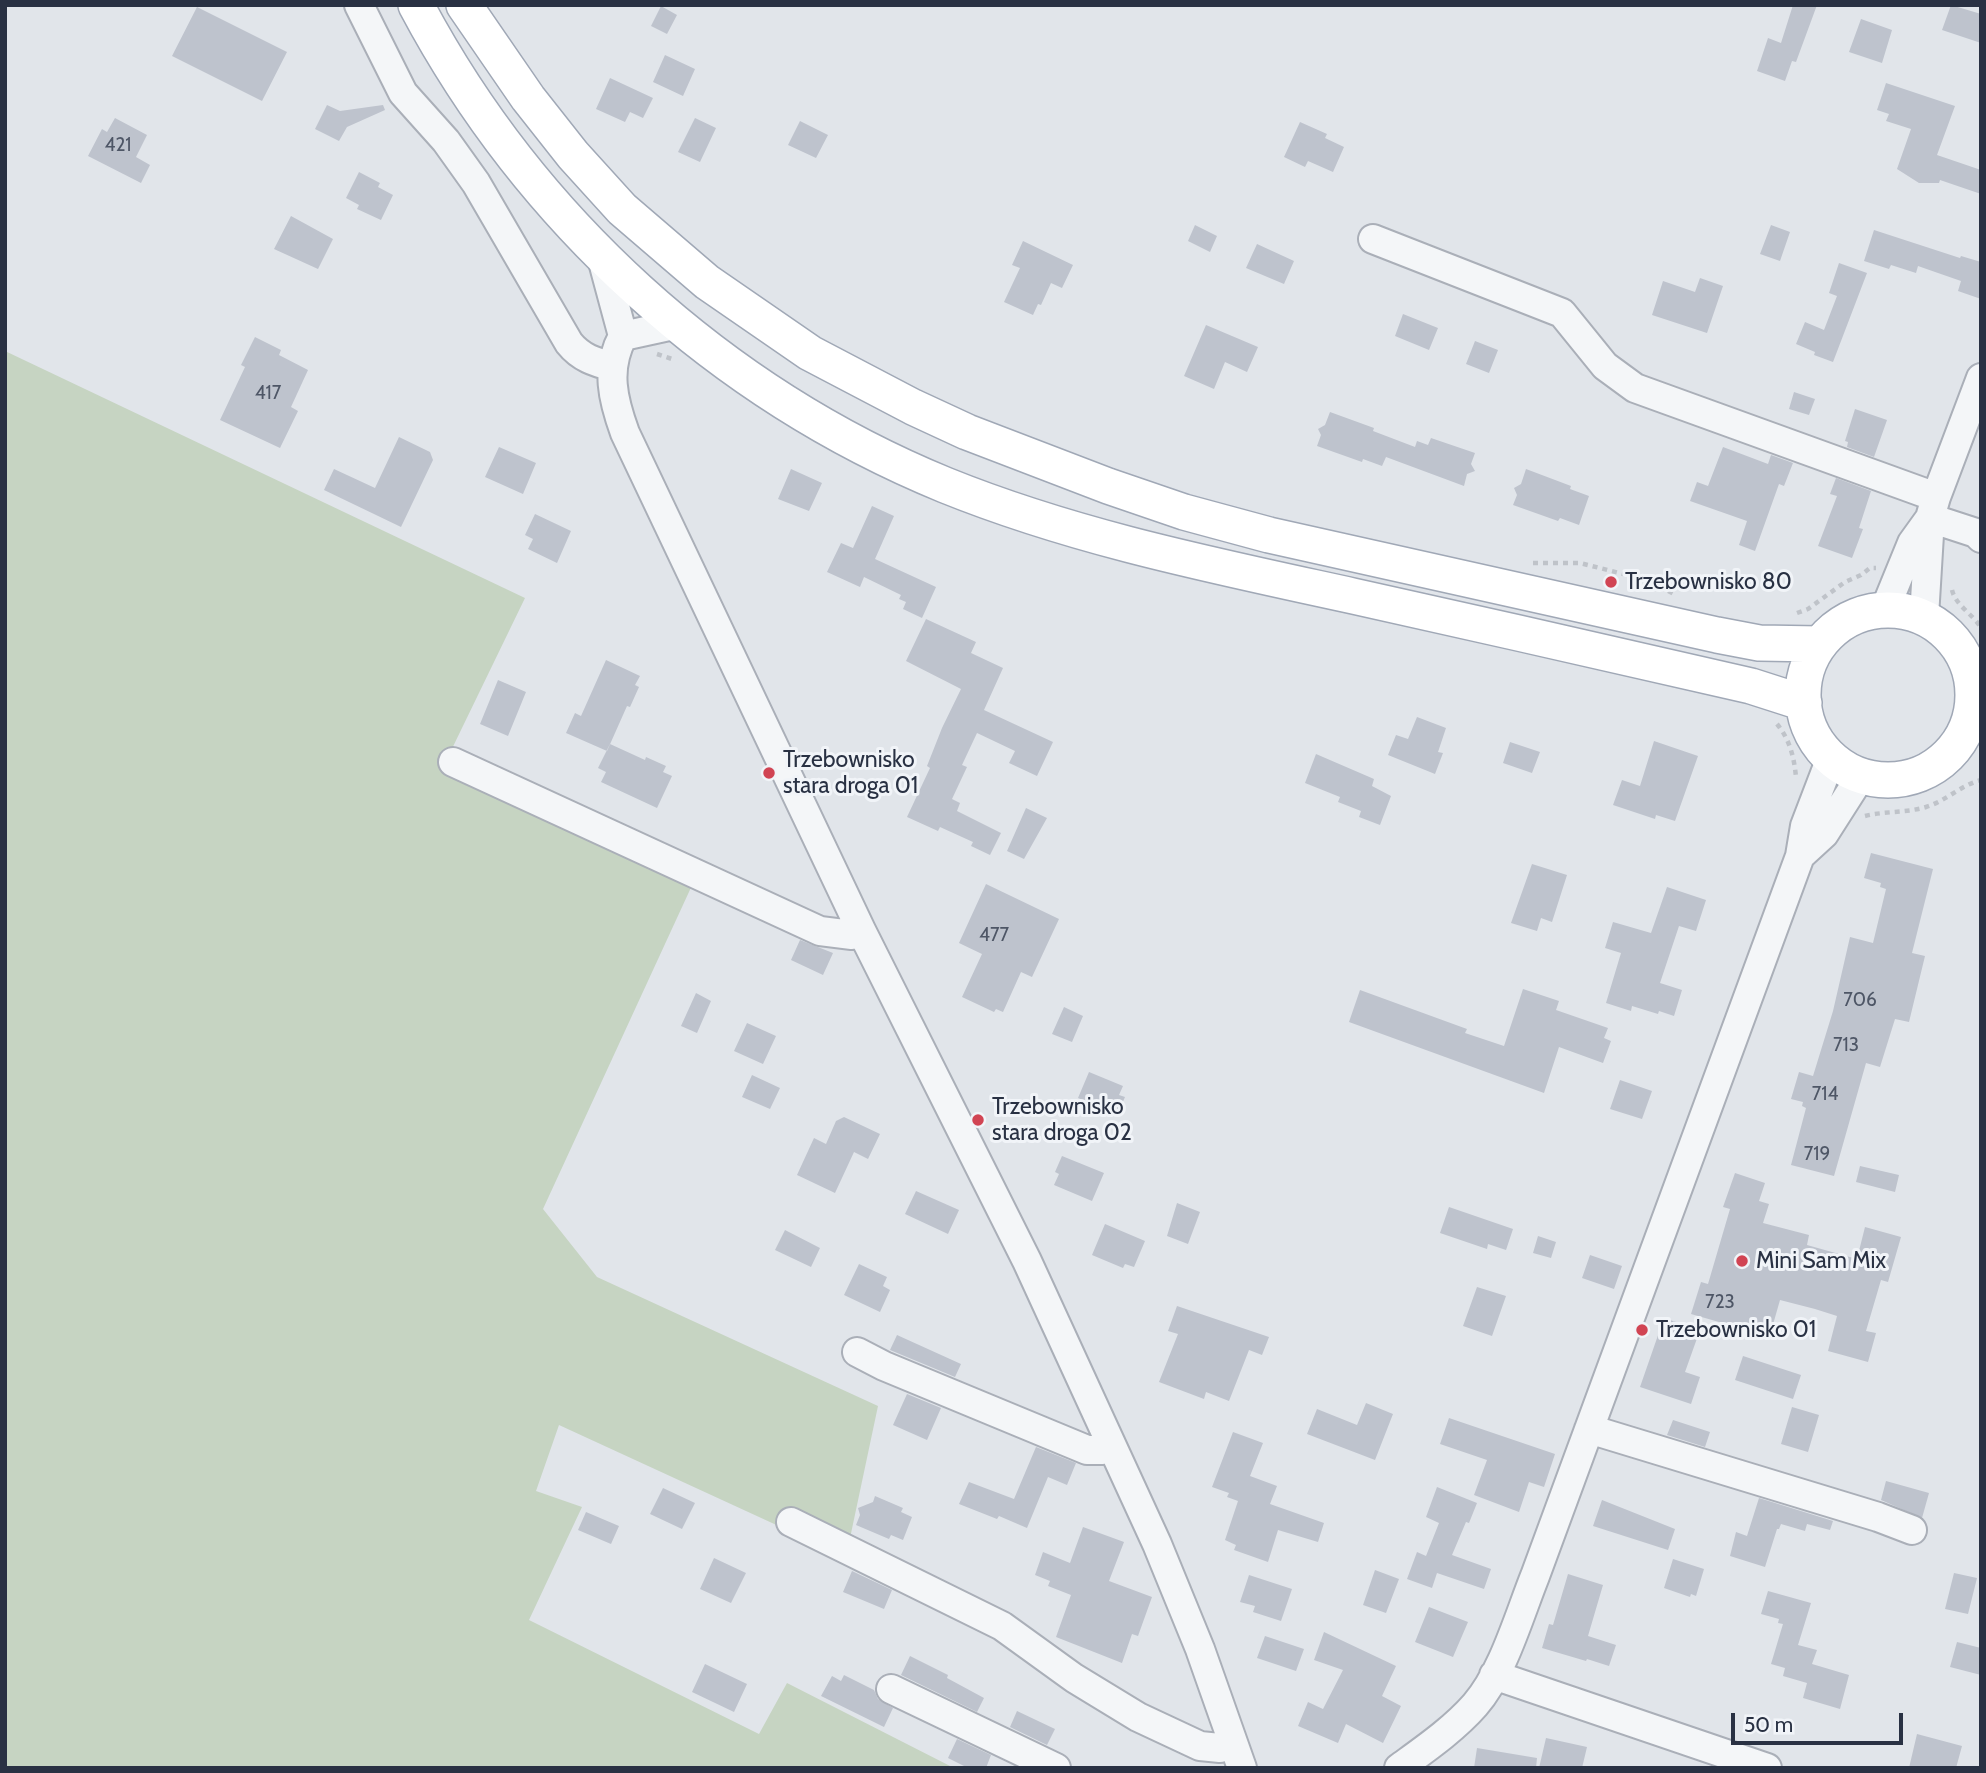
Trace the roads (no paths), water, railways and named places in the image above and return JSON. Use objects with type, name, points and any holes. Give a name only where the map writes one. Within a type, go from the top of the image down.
[{"type":"main road","points":[[416,5],[467,91],[514,158],[602,258],[678,324],[752,381],[812,420],[946,485],[1018,511],[1213,566],[1696,673],[1751,686],[1804,703]]},
{"type":"main road","points":[[464,5],[528,98],[573,155],[616,203],[707,282],[810,353],[967,432],[1184,512],[1269,535],[1717,635],[1759,643],[1820,644]]},
{"type":"main road","points":[[946,485],[964,481],[978,473],[984,461],[982,448],[967,432]]},
{"type":"main road","points":[[1885,609],[1924,617],[1943,629],[1959,646],[1977,690],[1967,728],[1969,747],[1914,777],[1888,781],[1861,776],[1845,769],[1831,758],[1818,743],[1808,724],[1804,703],[1807,672],[1820,644],[1838,626],[1860,614],[1885,609]]},
{"type":"street","points":[[359,5],[402,93],[446,141],[476,183],[569,342],[587,359],[613,367]]},
{"type":"street","points":[[1373,239],[1562,313],[1605,366],[1635,388],[1933,508],[1981,538]]},
{"type":"street","points":[[602,258],[623,336],[615,352],[613,367],[614,400],[625,433],[861,930],[1027,1261],[1157,1544],[1200,1649],[1237,1756]]},
{"type":"street","points":[[623,336],[678,324]]},
{"type":"street","points":[[1885,609],[1912,543],[1933,508],[1981,378]]},
{"type":"street","points":[[1924,617],[1933,508]]},
{"type":"street","points":[[1399,1768],[1475,1705],[1494,1675],[1535,1576],[1800,856],[1805,826],[1831,758]]},
{"type":"street","points":[[453,762],[820,931],[852,935],[861,930]]},
{"type":"street","points":[[1800,856],[1824,834],[1861,776]]},
{"type":"street","points":[[857,1352],[884,1366],[1087,1450],[1103,1450],[1111,1445]]},
{"type":"street","points":[[1589,1429],[1878,1517],[1912,1530]]},
{"type":"street","points":[[791,1522],[1002,1626],[1074,1678],[1138,1717],[1200,1746],[1220,1748],[1237,1756]]},
{"type":"street","points":[[1494,1675],[1767,1768]]},
{"type":"street","points":[[891,1689],[1056,1768]]},
{"type":"place","name":"Trzebownisko 80","points":[[1611,582]]},
{"type":"place","name":"Trzebownisko stara droga 01","points":[[769,773]]},
{"type":"place","name":"Trzebownisko stara droga 02","points":[[978,1120]]},
{"type":"place","name":"Mini Sam Mix","points":[[1742,1261]]},
{"type":"place","name":"Trzebownisko 01","points":[[1642,1330]]}]
